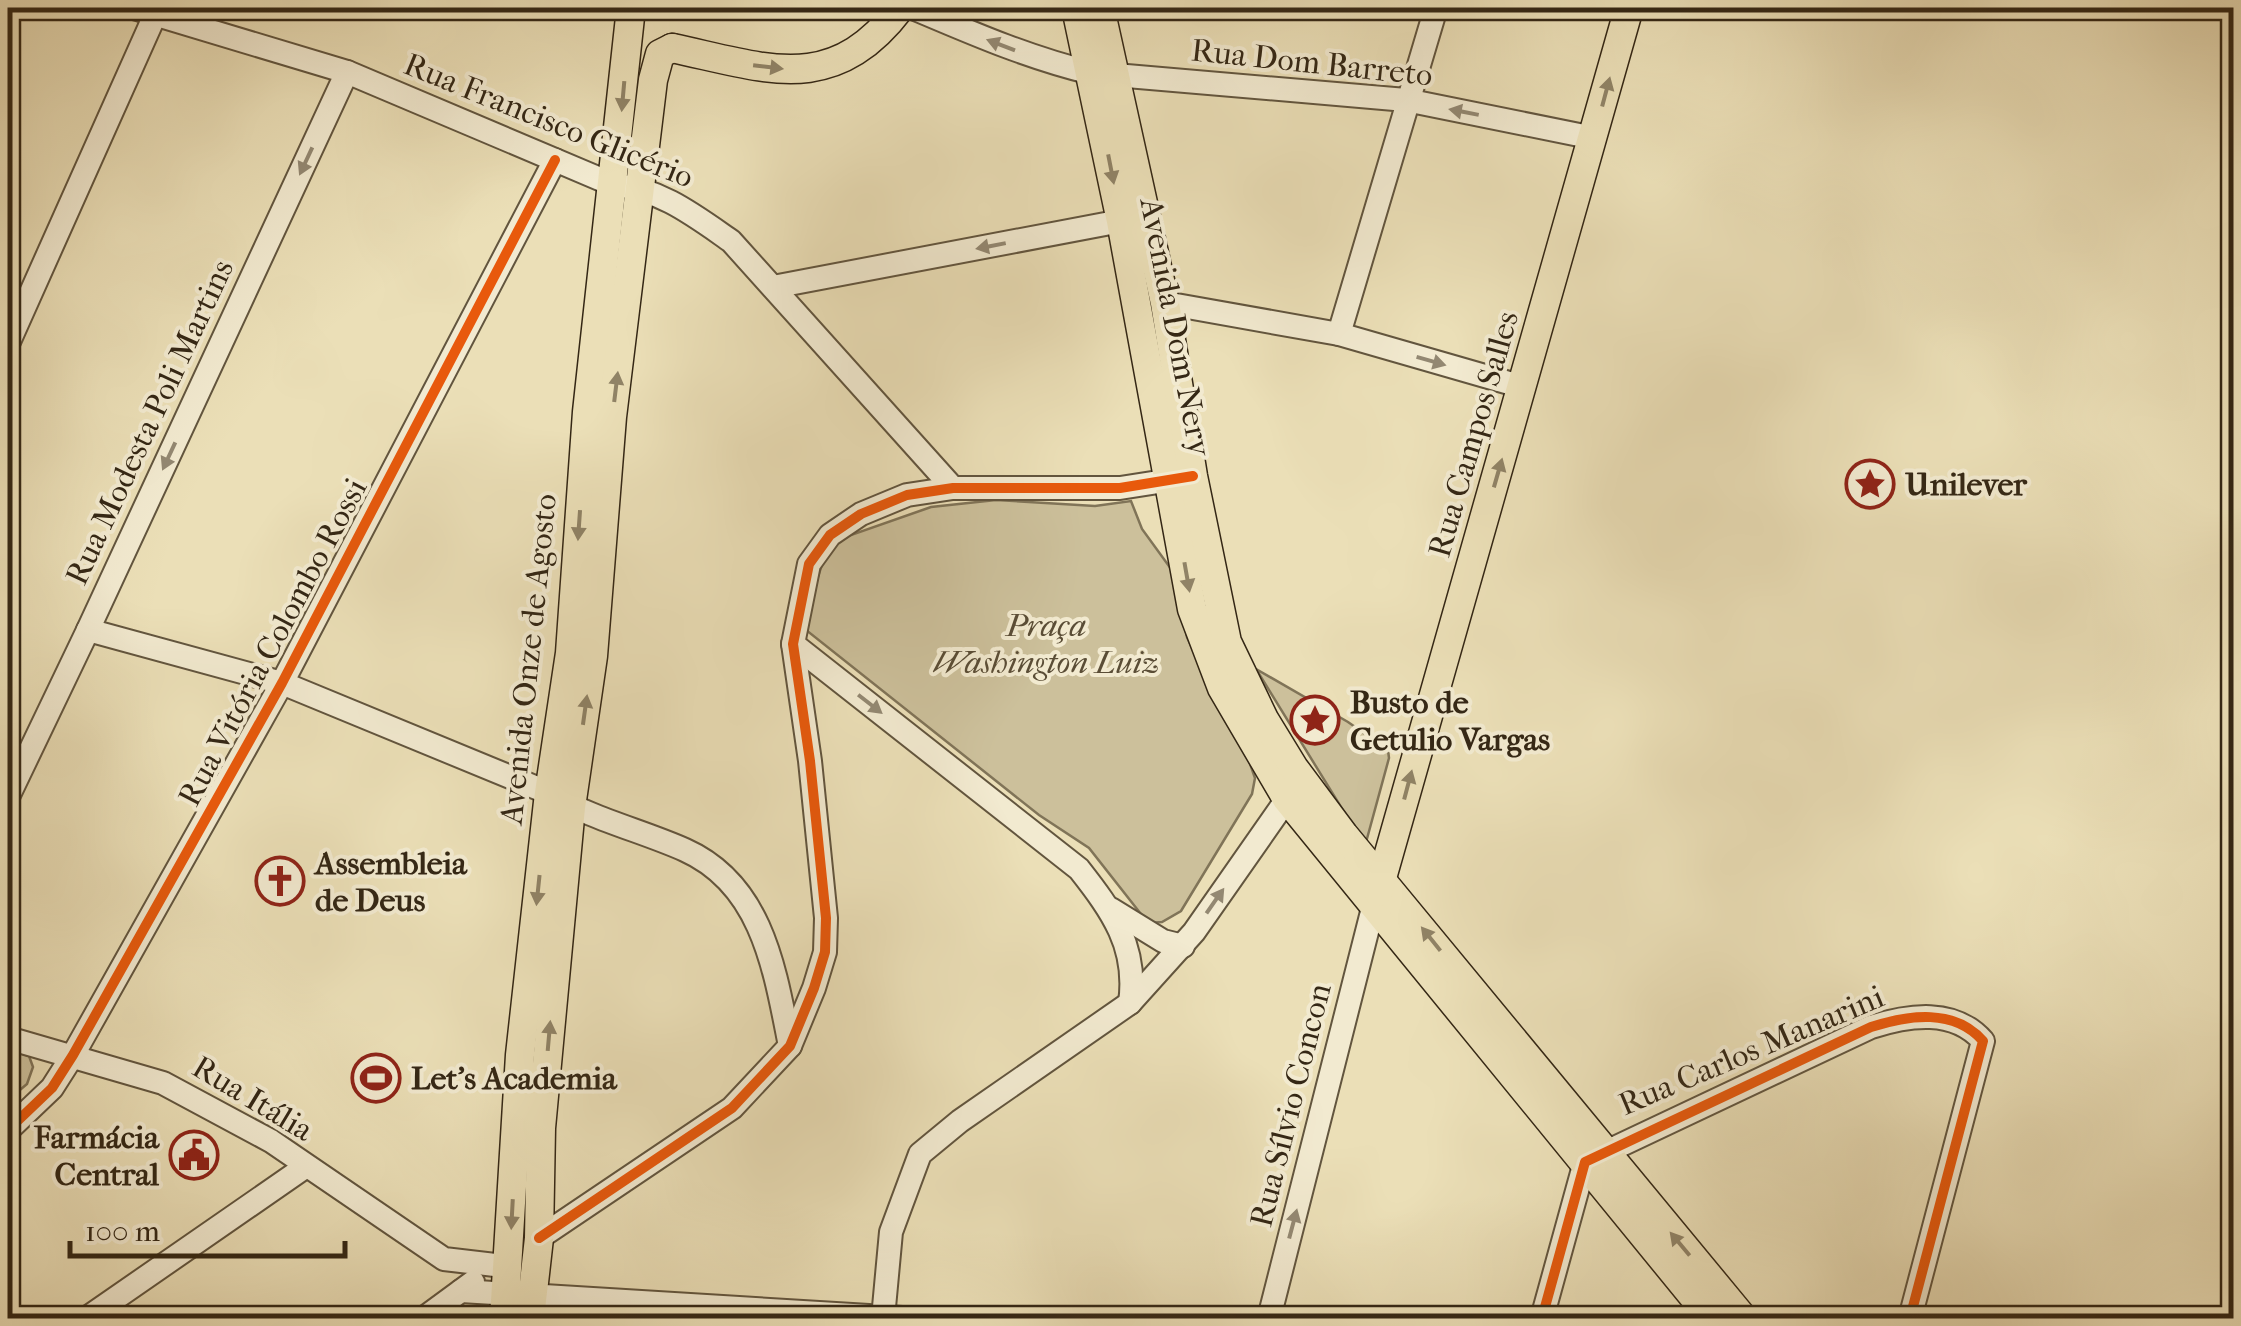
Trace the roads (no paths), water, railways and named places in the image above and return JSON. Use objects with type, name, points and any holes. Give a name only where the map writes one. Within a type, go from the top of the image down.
[{"type":"main road","points":[[634,8],[672,48],[770,69],[810,70],[848,57],[880,34],[900,8]]},
{"type":"main road","name":"Avenida Onze de Agosto","points":[[519,1307],[502,1260],[520,1055],[560,800],[593,656],[628,186],[634,8]]},
{"type":"main road","name":"Avenida Dom Nery","points":[[1076,8],[1103,75],[1165,303],[1192,608],[1222,688],[1287,798],[1373,908],[1594,1156]]},
{"type":"main road","name":"Avenida Dom Nery","points":[[1100,8],[1103,75],[1121,221],[1181,478],[1227,642],[1250,695],[1317,800],[1594,1156]]},
{"type":"main road","name":"Rua Campos Salles","points":[[1373,908],[1629,8]]},
{"type":"main road","name":"Avenida Onze de Agosto","points":[[628,186],[656,64],[660,54],[672,48]]},
{"type":"main road","name":"Avenida Onze de Agosto","points":[[519,1307],[539,1238],[540,1128],[560,800]]},
{"type":"main road","points":[[1594,1156],[1712,1318]]},
{"type":"main road","points":[[1594,1156],[1742,1318]]},
{"type":"street","name":"Rua Dom Barreto","points":[[913,8],[1011,50],[1103,75],[1406,100],[1594,138]]},
{"type":"street","points":[[1339,334],[1436,8]]},
{"type":"street","name":"Rua Francisco Glicério","points":[[144,11],[347,72],[695,216],[731,242],[953,488]]},
{"type":"street","points":[[8,344],[144,11]]},
{"type":"street","name":"Rua Modesta Poli Martins","points":[[8,797],[347,72]]},
{"type":"street","name":"Rua Vitória Colombo Rossi","points":[[8,1130],[52,1088],[73,1055],[282,683],[554,160]]},
{"type":"street","points":[[772,287],[1121,221]]},
{"type":"street","points":[[1165,303],[1339,334],[1524,387]]},
{"type":"street","points":[[539,1238],[732,1108],[790,1046],[825,952],[826,918],[810,760],[793,644],[809,564],[830,535],[861,514],[907,495],[953,488],[1084,490],[1181,478]]},
{"type":"street","points":[[88,630],[282,683],[688,852],[723,874],[752,910],[773,961],[790,1046]]},
{"type":"street","points":[[793,644],[1079,869],[1108,907],[1125,940],[1134,976],[1130,1003]]},
{"type":"street","points":[[883,1318],[891,1232],[920,1154],[960,1120],[1130,1003],[1182,946],[1287,798]]},
{"type":"street","points":[[1108,907],[1164,941],[1182,946]]},
{"type":"street","name":"Rua Sílvio Concon","points":[[1269,1318],[1373,908]]},
{"type":"street","name":"Rua Carlos Manarini","points":[[1594,1156],[1871,1026],[1897,1018],[1926,1016],[1964,1024],[1983,1041],[1910,1318]]},
{"type":"street","name":"Rua Itália","points":[[8,1038],[163,1083],[271,1141],[444,1259]]},
{"type":"street","points":[[1542,1318],[1594,1156]]},
{"type":"street","points":[[88,1318],[306,1167]]},
{"type":"street","points":[[502,1260],[444,1259],[461,1291],[519,1307],[902,1318]]},
{"type":"street","points":[[424,1318],[502,1260]]},
{"type":"place","name":"Unilever","points":[[1870,484]]},
{"type":"place","name":"Busto de Getulio Vargas","points":[[1315,720]]},
{"type":"place","name":"Assembleia de Deus","points":[[280,881]]},
{"type":"place","name":"Let's Academia","points":[[376,1078]]},
{"type":"place","name":"Farmácia Central","points":[[194,1155]]},
{"type":"park label","name":"Praça Washington Luiz","points":[[1046,644]]}]
